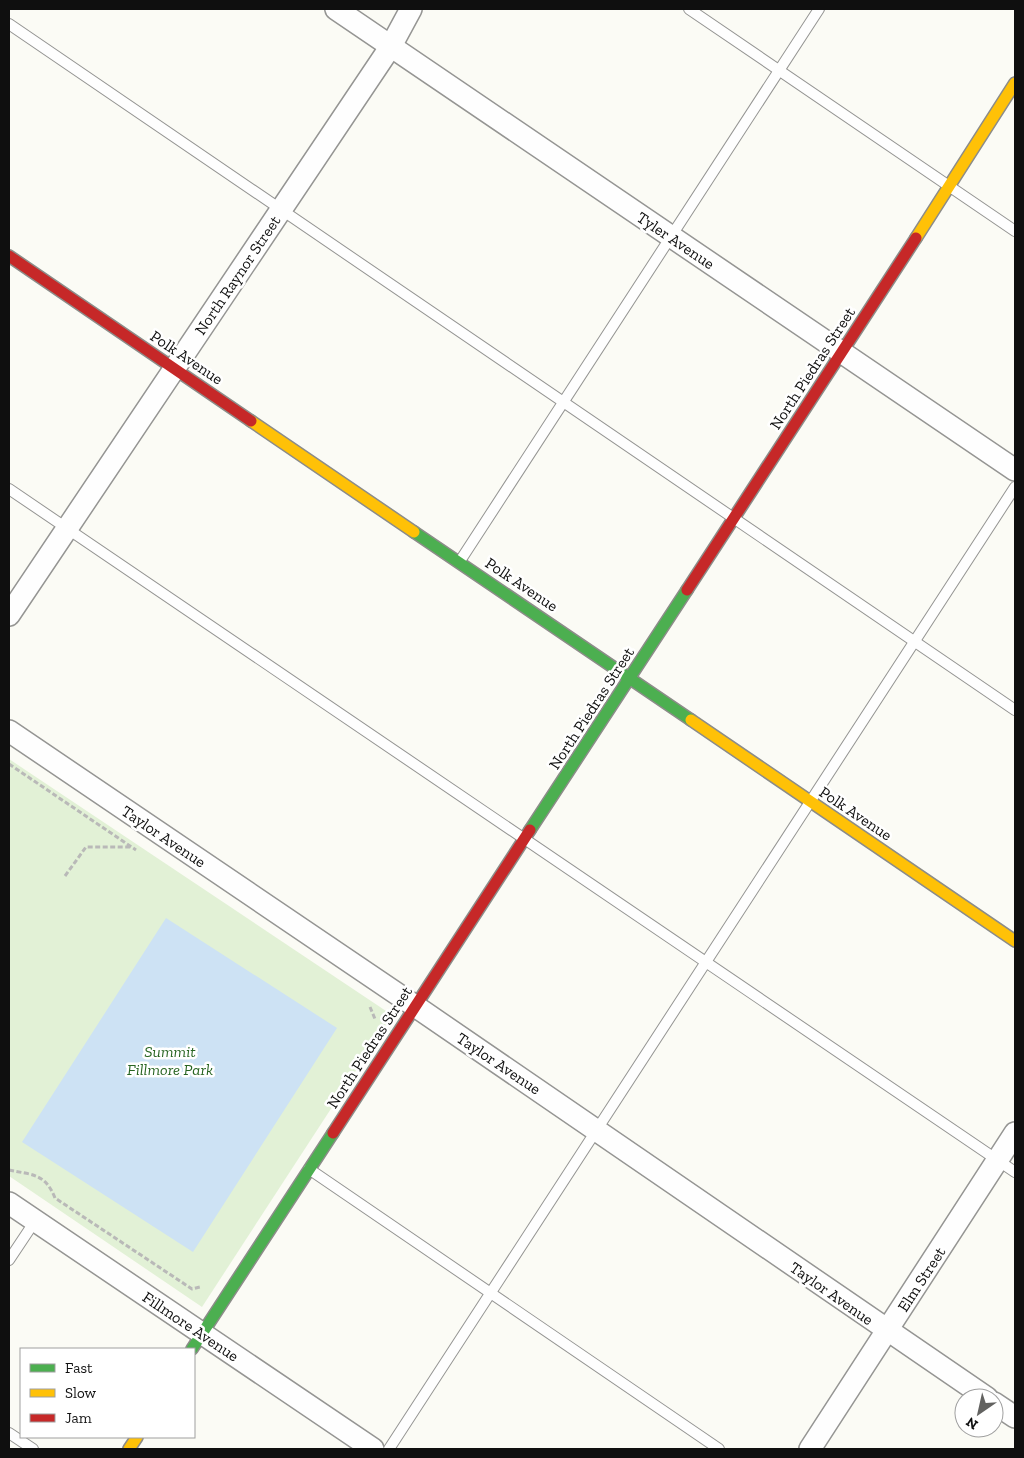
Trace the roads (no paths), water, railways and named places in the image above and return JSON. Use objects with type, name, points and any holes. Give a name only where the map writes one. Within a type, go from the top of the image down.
[{"type":"street","name":"Tyler Avenue","points":[[336,9],[1015,470]]},
{"type":"street","name":"North Raynor Street","points":[[9,615],[391,46],[412,9]]},
{"type":"street","name":"North Piedras Street","points":[[197,1341],[950,186],[1015,83]]},
{"type":"street","name":"Polk Avenue","points":[[9,256],[1015,941]]},
{"type":"street","name":"Taylor Avenue","points":[[9,731],[597,1130],[972,1388]]},
{"type":"street","name":"Elm Street","points":[[810,1449],[887,1331],[1007,1166],[1015,1134]]},
{"type":"street","name":"Fillmore Avenue","points":[[9,1203],[197,1341],[373,1449]]},
{"type":"street","points":[[1004,1409],[1015,1417]]},
{"type":"street","points":[[129,1449],[136,1438]]},
{"type":"lane","points":[[689,9],[1015,231]]},
{"type":"lane","points":[[460,562],[819,9]]},
{"type":"lane","points":[[9,24],[1015,710]]},
{"type":"lane","points":[[389,1449],[1015,487]]},
{"type":"lane","points":[[9,489],[1007,1166]]},
{"type":"lane","points":[[309,1169],[719,1449]]},
{"type":"lane","points":[[9,1260],[35,1221]]},
{"type":"lane","points":[[9,1433],[33,1449]]},
{"type":"water","points":[[166,918],[337,1028],[193,1252],[22,1142]]},
{"type":"park label","name":"Summit Fillmore Park","points":[[170,1060]]}]
